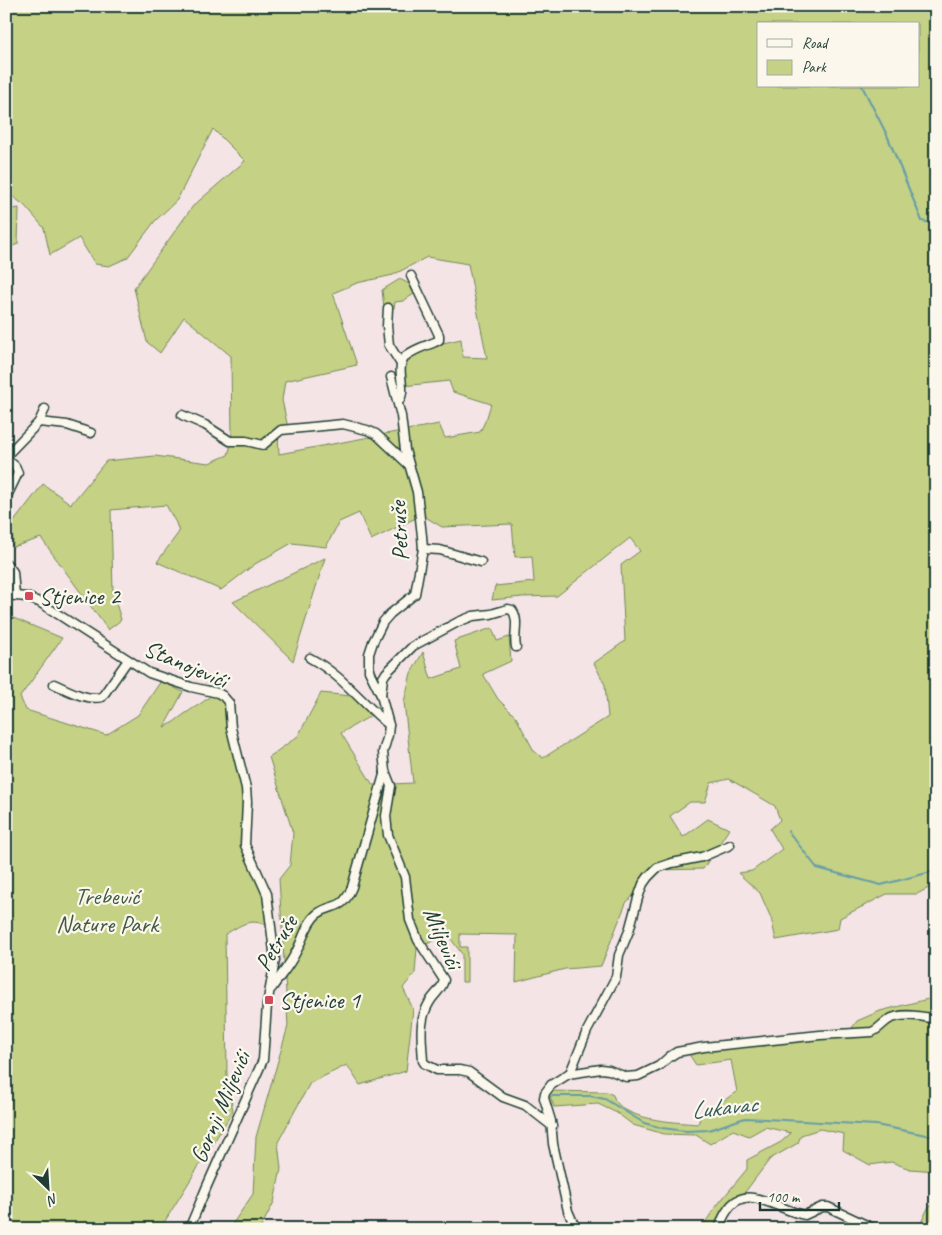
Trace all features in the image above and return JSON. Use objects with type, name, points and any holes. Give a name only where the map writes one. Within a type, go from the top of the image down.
[{"type":"street","points":[[398,402],[401,392],[401,364],[406,356],[438,340],[439,335],[411,276]]},
{"type":"street","points":[[388,308],[389,345],[401,364]]},
{"type":"street","name":"Petruše","points":[[385,771],[383,752],[389,726],[381,696],[370,676],[369,654],[378,632],[390,614],[415,594],[423,549],[417,492],[405,450],[398,402],[391,377]]},
{"type":"street","points":[[6,498],[16,481],[18,473],[15,466],[6,456],[39,422],[45,409]]},
{"type":"street","points":[[182,415],[205,425],[230,441],[246,441],[263,445],[281,430],[343,424],[376,434],[409,465]]},
{"type":"street","points":[[39,422],[67,425],[90,433]]},
{"type":"street","points":[[423,549],[440,550],[481,562]]},
{"type":"street","points":[[6,563],[13,572],[10,595]]},
{"type":"street","name":"Stanojevići","points":[[10,595],[26,597],[39,602],[150,674],[191,688],[218,693],[224,696],[229,704]]},
{"type":"street","name":"Petruše","points":[[381,696],[383,678],[386,673],[413,646],[467,618],[512,610],[516,618],[514,640],[516,647]]},
{"type":"street","points":[[310,658],[347,685],[389,726]]},
{"type":"street","name":"Stanojevići","points":[[54,684],[81,695],[102,697],[128,660]]},
{"type":"street","name":"Gornji Miljevići","points":[[190,1229],[263,1060],[269,991],[275,960],[268,894],[246,845],[246,788],[231,728],[229,704]]},
{"type":"street","points":[[385,771],[391,786]]},
{"type":"street","points":[[380,787],[385,771]]},
{"type":"street","points":[[380,787],[385,784],[391,786]]},
{"type":"street","name":"Miljevići","points":[[391,786],[386,816],[388,835],[405,877],[410,920],[418,940],[444,980],[443,985],[429,1003],[420,1030],[423,1061],[437,1070],[469,1072],[503,1097],[525,1105],[552,1126]]},
{"type":"street","name":"Petruše","points":[[269,991],[296,953],[311,920],[325,910],[340,905],[348,898],[380,787]]},
{"type":"street","points":[[568,1074],[616,977],[618,955],[629,931],[643,884],[657,868],[702,857],[730,845]]},
{"type":"street","points":[[576,1229],[568,1211],[553,1144],[552,1126],[544,1098],[551,1085],[568,1074],[601,1069],[626,1077],[638,1076],[659,1066],[678,1052],[704,1047],[820,1035],[872,1032],[879,1029],[888,1020],[896,1017],[907,1016],[936,1019]]},
{"type":"street","points":[[719,1229],[727,1210],[741,1199],[751,1197],[805,1215],[822,1207],[828,1207],[875,1229]]},
{"type":"green space","points":[[6,6],[936,6],[936,884],[917,894],[887,894],[840,918],[838,929],[776,940],[771,918],[760,893],[738,873],[752,871],[782,849],[770,829],[780,820],[775,806],[729,779],[711,783],[705,802],[690,802],[670,816],[683,837],[708,819],[729,829],[703,869],[657,870],[656,862],[640,881],[638,890],[626,903],[601,966],[565,969],[516,982],[517,935],[460,934],[460,947],[467,947],[467,982],[462,982],[462,954],[448,935],[417,948],[415,973],[403,988],[413,1009],[406,1071],[360,1085],[347,1065],[310,1083],[278,1142],[281,1169],[274,1202],[260,1229],[229,1229],[253,1194],[256,1137],[288,1026],[279,879],[290,865],[293,833],[269,757],[298,736],[321,693],[351,696],[374,714],[341,733],[373,785],[413,783],[404,702],[411,673],[423,652],[431,679],[461,669],[454,641],[492,628],[497,641],[509,637],[511,661],[483,674],[498,699],[516,717],[534,751],[543,758],[608,717],[605,685],[594,663],[625,641],[621,565],[640,551],[630,538],[557,596],[492,600],[495,586],[534,582],[532,556],[515,557],[512,524],[442,527],[422,515],[371,540],[359,513],[339,522],[326,547],[292,543],[255,564],[221,590],[157,562],[179,532],[166,505],[111,510],[113,593],[121,620],[108,630],[41,538],[13,547],[12,524],[43,484],[71,504],[106,461],[155,456],[209,463],[228,455],[232,441],[231,356],[184,317],[160,353],[147,342],[134,288],[193,206],[245,161],[213,129],[177,200],[155,221],[127,258],[109,266],[95,264],[79,238],[50,255],[44,228],[25,206],[6,191]],"holes":[[[427,257],[468,264],[487,358],[463,357],[461,339],[434,345],[405,358],[402,369],[403,386],[449,381],[453,392],[491,404],[480,432],[445,438],[439,424],[279,454],[278,434],[288,428],[282,400],[285,381],[357,365],[333,293],[357,283],[393,275]]]},
{"type":"green space","points":[[19,208],[18,244],[6,249],[6,210]]},
{"type":"green space","points":[[400,279],[409,284],[414,294],[403,301],[395,302],[394,308],[384,308],[382,290]]},
{"type":"green space","points":[[325,558],[293,661],[233,602]]},
{"type":"green space","name":"Trebević Nature Park","points":[[6,615],[62,638],[20,697],[26,710],[106,735],[138,715],[161,681],[183,692],[164,727],[173,723],[213,693],[224,699],[226,706],[227,731],[244,790],[243,850],[263,888],[267,925],[250,922],[225,934],[227,1075],[233,1111],[160,1229],[130,1224],[128,1229],[6,1229]]},
{"type":"green space","points":[[936,997],[936,1171],[910,1169],[891,1162],[870,1165],[843,1150],[844,1134],[820,1129],[801,1135],[798,1143],[770,1159],[730,1212],[724,1229],[701,1229],[714,1209],[747,1169],[747,1160],[781,1142],[791,1133],[765,1127],[749,1136],[733,1130],[710,1144],[696,1135],[664,1134],[633,1125],[617,1113],[598,1104],[554,1107],[548,1091],[607,1092],[613,1095],[618,1104],[637,1115],[663,1121],[698,1124],[701,1115],[737,1092],[731,1060],[696,1065],[685,1048],[724,1040],[796,1040],[847,1035],[857,1021],[880,1011]]},
{"type":"green space","points":[[936,1201],[936,1229],[918,1229],[928,1208]]},
{"type":"waterway","points":[[863,88],[887,135],[922,221],[936,224]]},
{"type":"waterway","points":[[788,831],[817,868],[881,885],[936,872]]},
{"type":"waterway","name":"Lukavac","points":[[552,1096],[590,1096],[605,1099],[644,1123],[662,1128],[686,1131],[709,1130],[745,1118],[876,1125],[936,1137]]},
{"type":"place","name":"Stjenice 2","points":[[29,596]]},
{"type":"place","name":"Stjenice 1","points":[[269,1000]]}]
